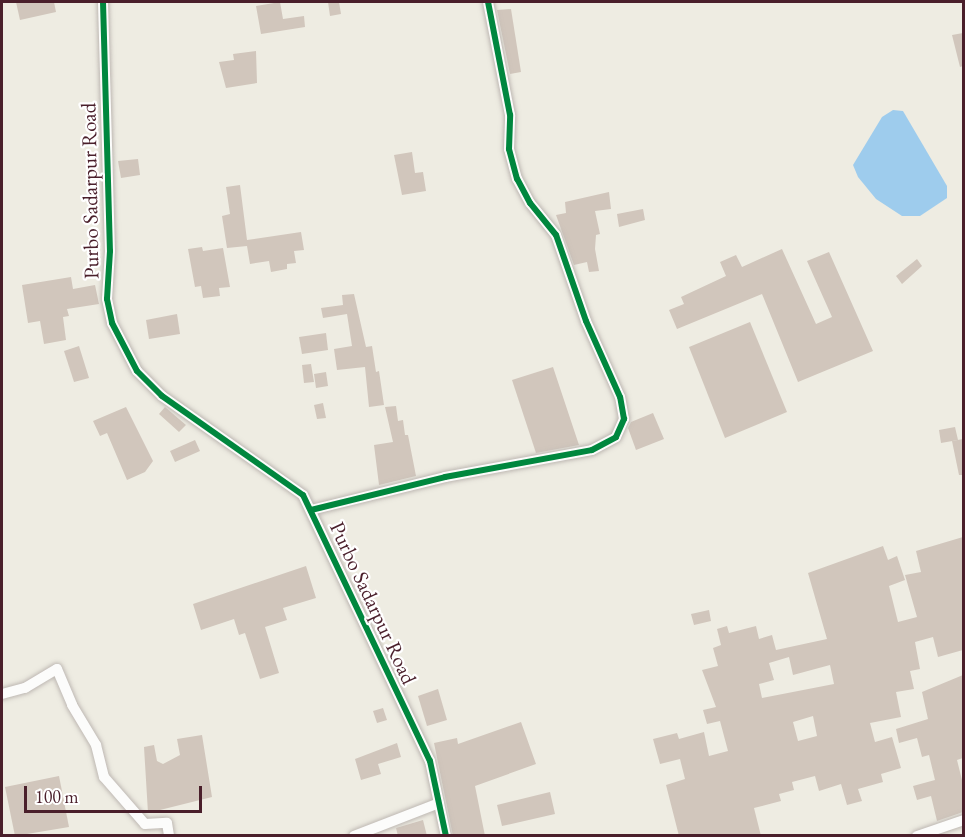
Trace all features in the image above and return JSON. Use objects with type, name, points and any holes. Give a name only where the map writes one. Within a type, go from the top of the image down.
[{"type":"street","name":"Purbo Sadarpur Road","points":[[103,2],[110,251],[107,299],[112,323],[136,371],[162,396],[303,495],[430,761],[446,836]]},
{"type":"street","points":[[310,510],[445,477],[592,450],[616,437],[624,419],[620,398],[586,321],[556,236],[530,203],[517,179],[509,149],[510,115],[488,2]]},
{"type":"street","points":[[2,694],[25,688],[57,669],[72,705],[96,746],[104,777],[145,824],[167,823],[170,836]]},
{"type":"street","points":[[354,836],[439,803]]},
{"type":"street","points":[[917,836],[963,820]]},
{"type":"water","points":[[893,110],[903,111],[947,186],[947,198],[920,216],[902,216],[876,199],[858,177],[853,165],[882,117]]},
{"type":"building","points":[[16,2],[54,2],[56,12],[20,20]]},
{"type":"building","points":[[280,2],[283,19],[304,16],[305,27],[261,34],[256,6]]},
{"type":"building","points":[[328,2],[339,2],[341,14],[330,16]]},
{"type":"building","points":[[511,9],[521,72],[510,74],[497,10]]},
{"type":"building","points":[[963,33],[963,66],[960,67],[952,35]]},
{"type":"building","points":[[256,51],[257,83],[226,88],[219,62],[234,60],[233,54]]},
{"type":"building","points":[[412,152],[415,173],[423,172],[426,191],[402,195],[394,155]]},
{"type":"building","points":[[138,159],[140,175],[121,178],[118,161]]},
{"type":"building","points":[[240,185],[247,240],[301,232],[304,250],[294,251],[296,263],[287,264],[287,269],[271,272],[269,261],[250,264],[247,246],[227,248],[222,216],[230,214],[226,187]]},
{"type":"building","points":[[609,192],[611,209],[595,211],[600,234],[596,235],[595,249],[599,271],[589,272],[587,262],[574,265],[556,215],[566,213],[565,202]]},
{"type":"building","points":[[643,209],[645,220],[619,227],[617,214]]},
{"type":"building","points":[[202,247],[203,251],[223,248],[230,287],[219,288],[220,296],[203,298],[201,286],[195,287],[188,249]]},
{"type":"building","points":[[782,249],[816,324],[832,317],[807,261],[829,252],[873,351],[798,382],[762,294],[677,329],[669,310],[684,304],[681,297],[726,276],[720,262],[736,255],[742,267]]},
{"type":"building","points":[[917,259],[922,266],[902,284],[896,276]]},
{"type":"building","points":[[71,277],[73,289],[95,285],[99,304],[67,309],[69,316],[63,317],[66,340],[44,344],[40,321],[28,323],[22,285]]},
{"type":"building","points":[[354,294],[366,347],[372,346],[376,372],[379,371],[384,405],[369,407],[365,367],[337,370],[334,349],[352,346],[347,314],[323,318],[321,308],[343,305],[342,295]]},
{"type":"building","points":[[177,314],[180,334],[149,339],[146,320]]},
{"type":"building","points":[[750,322],[787,412],[725,438],[689,347]]},
{"type":"building","points":[[326,333],[328,350],[302,354],[299,337]]},
{"type":"building","points":[[79,346],[89,378],[74,382],[64,351]]},
{"type":"building","points":[[311,364],[314,382],[304,383],[302,365]]},
{"type":"building","points":[[553,367],[579,445],[536,453],[512,380]]},
{"type":"building","points":[[326,372],[328,386],[316,388],[314,374]]},
{"type":"building","points":[[323,403],[326,418],[317,419],[314,405]]},
{"type":"building","points":[[396,406],[398,421],[403,420],[405,435],[408,435],[416,476],[379,485],[374,445],[393,442],[385,407]]},
{"type":"building","points":[[126,407],[153,461],[145,472],[127,480],[107,433],[100,436],[93,421]]},
{"type":"building","points":[[165,407],[186,425],[179,432],[159,414]]},
{"type":"building","points":[[653,413],[664,439],[636,450],[628,428],[631,422]]},
{"type":"building","points":[[955,427],[958,440],[941,443],[939,430]]},
{"type":"building","points":[[963,439],[963,475],[959,475],[952,441]]},
{"type":"building","points":[[195,440],[200,451],[175,462],[170,451]]},
{"type":"building","points":[[963,537],[963,650],[938,657],[933,637],[915,642],[920,669],[910,671],[914,689],[896,692],[901,717],[870,723],[875,742],[892,737],[901,768],[881,774],[883,782],[858,789],[862,801],[847,805],[841,784],[819,791],[815,776],[792,782],[794,790],[779,794],[781,801],[754,808],[761,836],[679,836],[666,785],[685,779],[680,759],[660,764],[653,739],[677,733],[679,739],[704,732],[709,756],[728,751],[720,721],[707,724],[703,710],[716,707],[702,670],[718,666],[713,648],[721,645],[717,629],[727,626],[729,633],[756,626],[759,639],[772,635],[776,650],[827,639],[808,573],[883,546],[888,560],[897,556],[905,580],[889,586],[898,622],[917,617],[905,575],[921,572],[916,551]],"holes":[[[789,657],[793,675],[830,665],[834,684],[762,698],[759,684],[774,680],[769,663]],[[813,716],[817,736],[798,741],[793,722]]]},
{"type":"building","points":[[306,566],[316,598],[283,608],[287,620],[265,627],[279,673],[260,679],[245,633],[239,635],[234,619],[201,630],[193,604]]},
{"type":"building","points":[[709,610],[711,621],[694,625],[691,614]]},
{"type":"building","points":[[963,675],[963,758],[957,760],[963,784],[963,812],[937,821],[931,796],[917,800],[913,786],[935,780],[929,755],[922,757],[917,738],[899,743],[896,729],[928,719],[922,692]]},
{"type":"building","points":[[438,689],[447,720],[427,726],[418,696]]},
{"type":"building","points":[[383,708],[387,720],[377,723],[373,711]]},
{"type":"building","points":[[521,722],[536,764],[475,786],[485,836],[453,836],[434,743],[457,738],[458,744]]},
{"type":"building","points":[[202,735],[212,797],[148,813],[144,747],[154,745],[157,761],[163,764],[180,755],[177,739]]},
{"type":"building","points":[[397,743],[401,757],[378,764],[381,774],[361,780],[355,759]]},
{"type":"building","points":[[59,776],[69,827],[15,836],[5,787]]},
{"type":"building","points":[[550,792],[555,814],[502,826],[497,805]]},
{"type":"building","points":[[423,820],[427,836],[398,836],[396,828]]},
{"type":"cycle path","points":[[103,2],[110,251],[107,299],[112,323],[137,371],[162,396],[303,495],[430,761],[446,836]]},
{"type":"cycle path","points":[[311,510],[445,477],[592,450],[616,437],[624,419],[620,397],[586,321],[556,235],[530,203],[517,179],[509,149],[510,115],[488,2]]}]
